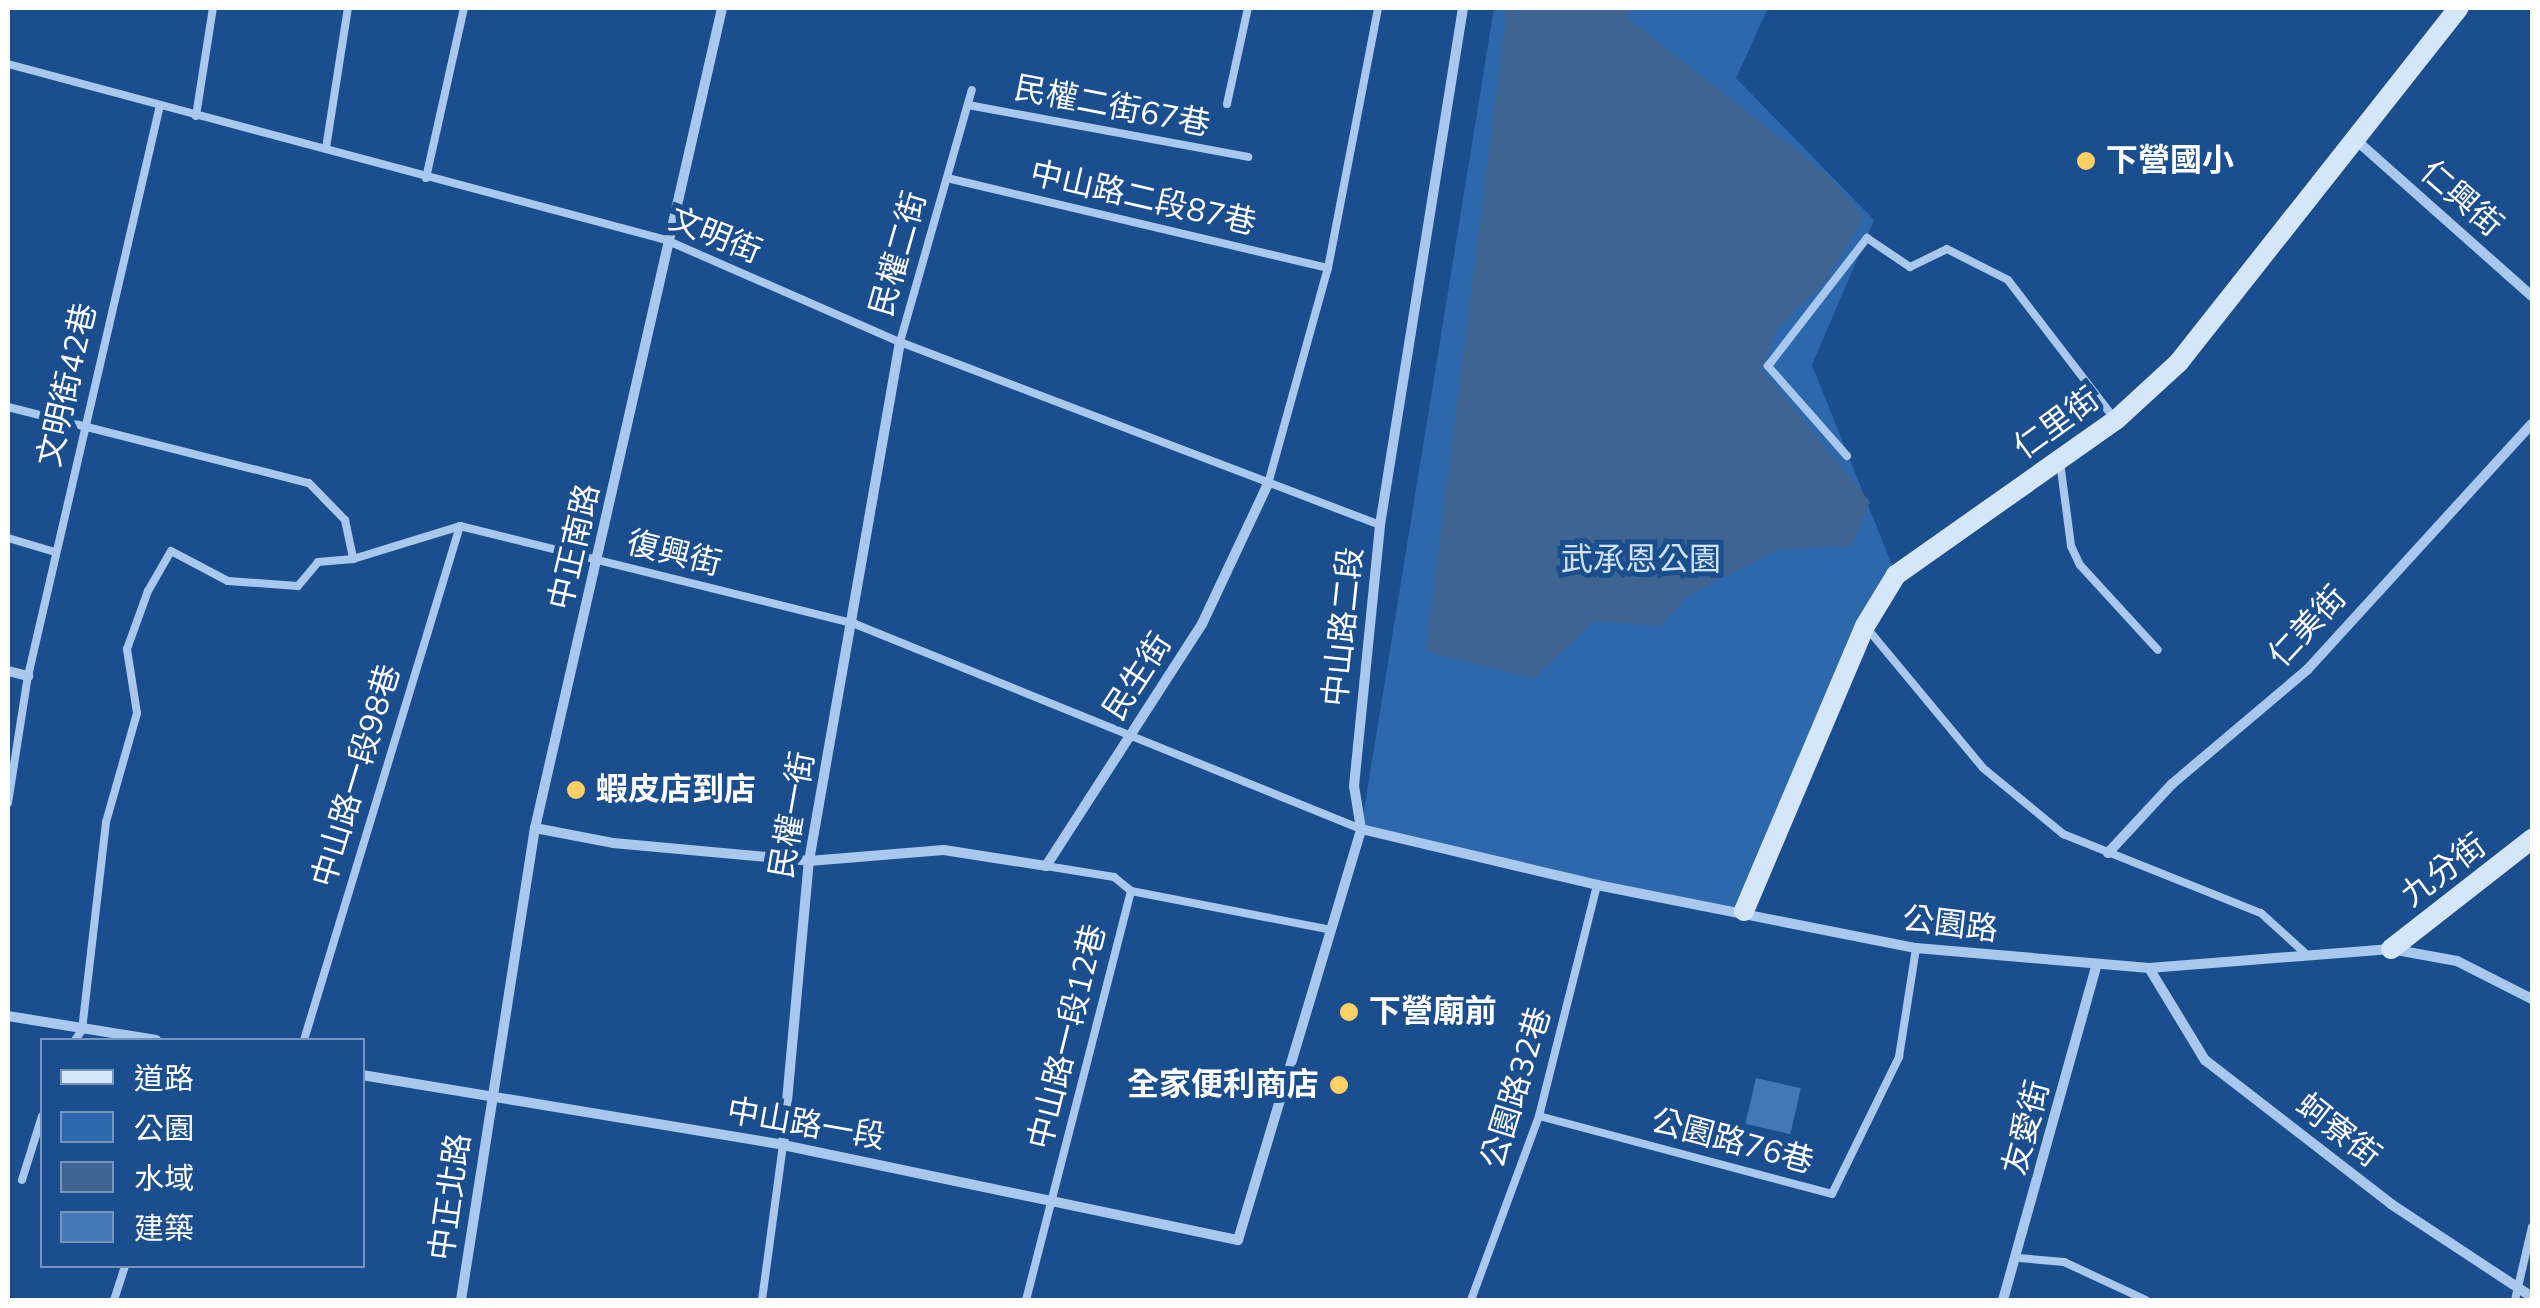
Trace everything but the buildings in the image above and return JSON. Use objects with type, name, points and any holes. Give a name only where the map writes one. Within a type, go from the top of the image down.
[{"type":"street","name":"中正南路","points":[[490,1100],[535,828],[598,562],[666,240],[722,8]]},
{"type":"street","name":"中山路二段","points":[[1238,1240],[1335,931],[1361,829],[1354,786],[1380,525],[1463,8]]},
{"type":"street","name":"仁里街","points":[[1744,911],[1865,626],[1896,575],[2116,420],[2179,362],[2460,8]]},
{"type":"street","name":"仁興街","points":[[2356,140],[2532,296]]},
{"type":"street","name":"民權一街","points":[[783,1144],[808,861],[854,624],[900,342]]},
{"type":"street","name":"仁美街","points":[[2108,853],[2172,784],[2307,670],[2532,424]]},
{"type":"street","name":"民生街","points":[[1046,866],[1202,624],[1268,484]]},
{"type":"street","points":[[8,671],[28,676]]},
{"type":"street","points":[[535,828],[613,843],[808,861],[944,850],[1046,866]]},
{"type":"street","name":"公園路","points":[[1361,829],[1596,886],[1744,911],[1916,948],[2149,968],[2391,949],[2457,961],[2532,999]]},
{"type":"street","name":"九分街","points":[[2391,949],[2532,839]]},
{"type":"street","name":"友愛街","points":[[2004,1300],[2019,1258],[2096,966]]},
{"type":"street","name":"蚵寮街","points":[[2149,968],[2205,1060],[2391,1204],[2532,1297]]},
{"type":"street","points":[[8,1016],[79,1035],[125,1038]]},
{"type":"street","name":"中山路一段","points":[[365,1076],[490,1100],[783,1144],[1052,1196],[1238,1240]]},
{"type":"street","name":"中正北路","points":[[461,1300],[490,1100]]},
{"type":"lane","points":[[196,116],[214,8]]},
{"type":"lane","points":[[326,148],[348,8]]},
{"type":"lane","points":[[426,178],[464,8]]},
{"type":"lane","points":[[1227,104],[1248,8]]},
{"type":"lane","name":"民生街","points":[[1268,484],[1328,268],[1378,8]]},
{"type":"lane","name":"文明街","points":[[8,64],[666,240],[900,342],[1380,525]]},
{"type":"lane","name":"民權二街","points":[[900,342],[972,90]]},
{"type":"lane","name":"文明街42巷","points":[[8,803],[28,676],[160,105]]},
{"type":"lane","name":"民權二街67巷","points":[[968,105],[1248,157]]},
{"type":"lane","name":"中山路二段87巷","points":[[947,178],[1328,268]]},
{"type":"lane","points":[[1847,456],[1768,366],[1867,238],[1910,267],[1947,248],[2008,280],[2116,420]]},
{"type":"lane","points":[[8,407],[309,483],[345,520],[352,559]]},
{"type":"lane","points":[[2059,460],[2071,546],[2080,565],[2158,650]]},
{"type":"lane","points":[[79,1035],[106,822],[137,713],[126,649],[148,590],[171,551],[228,581],[298,586],[318,562],[352,559],[460,526]]},
{"type":"lane","name":"復興街","points":[[460,526],[854,624],[1361,829]]},
{"type":"lane","name":"中山路一段98巷","points":[[305,1038],[460,526]]},
{"type":"lane","points":[[8,538],[56,552]]},
{"type":"lane","points":[[1865,626],[1982,768],[2063,834],[2261,913],[2305,953]]},
{"type":"lane","points":[[1046,866],[1114,877],[1132,890],[1335,931]]},
{"type":"lane","name":"公園路32巷","points":[[1471,1300],[1539,1116],[1596,886]]},
{"type":"lane","name":"中山路一段12巷","points":[[1026,1300],[1132,890]]},
{"type":"lane","name":"公園路76巷","points":[[1539,1116],[1832,1194],[1900,1058],[1916,948]]},
{"type":"lane","points":[[22,1180],[40,1122]]},
{"type":"lane","name":"民權一街","points":[[762,1300],[783,1144]]},
{"type":"lane","points":[[2515,1300],[2532,1227]]},
{"type":"lane","points":[[2019,1258],[2064,1262],[2146,1300]]},
{"type":"lane","points":[[118,1300],[125,1268]]},
{"type":"green space","name":"武承恩公園","points":[[1494,8],[1768,8],[1736,78],[1874,220],[1812,365],[1896,575],[1744,911],[1597,885],[1361,829]]},
{"type":"water","points":[[1507,8],[1630,8],[1627,18],[1828,175],[1864,217],[1827,280],[1777,329],[1762,370],[1870,502],[1851,546],[1779,549],[1689,595],[1660,626],[1595,621],[1534,678],[1426,651]]},
{"type":"place","name":"下營國小","points":[[2086,161]]},
{"type":"place","name":"蝦皮店到店","points":[[576,790]]},
{"type":"place","name":"下營廟前","points":[[1349,1012]]},
{"type":"place","name":"全家便利商店","points":[[1339,1085]]}]
